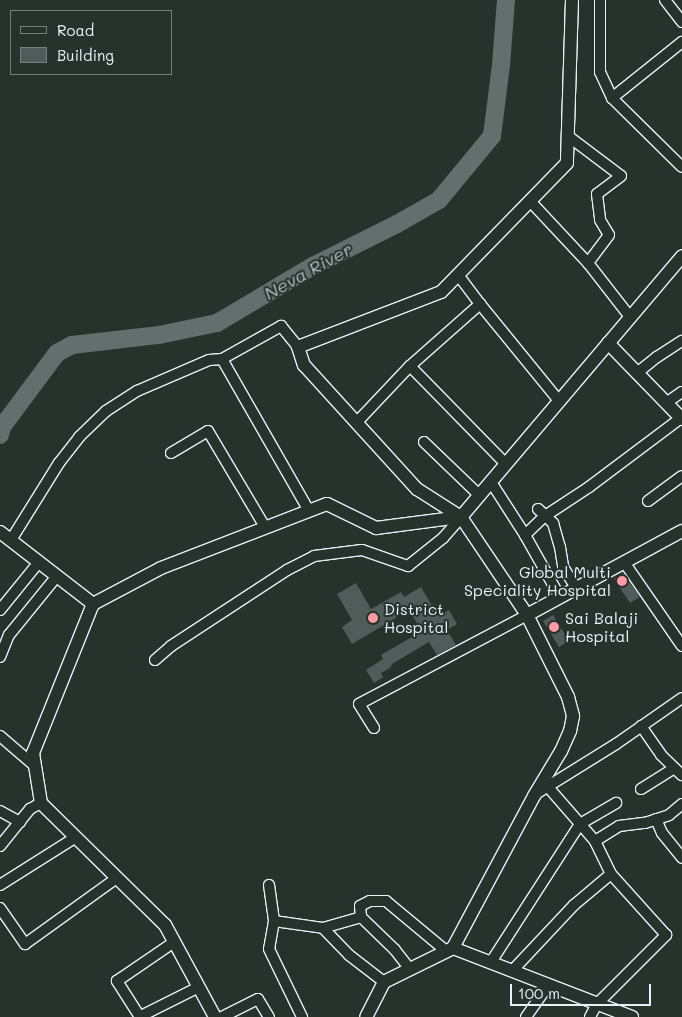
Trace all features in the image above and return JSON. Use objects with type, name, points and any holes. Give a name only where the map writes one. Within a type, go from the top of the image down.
[{"type":"street","points":[[298,347],[441,292],[567,162],[572,0]]},
{"type":"street","points":[[600,0],[600,72],[612,98],[682,167]]},
{"type":"street","points":[[664,0],[682,22]]},
{"type":"street","points":[[612,98],[682,42]]},
{"type":"street","points":[[568,136],[621,176],[597,194],[600,220],[609,235],[588,263]]},
{"type":"street","points":[[530,201],[588,263],[630,317]]},
{"type":"street","points":[[155,660],[171,646],[287,570],[314,556],[362,550],[408,566],[443,538],[682,256]]},
{"type":"street","points":[[458,274],[559,401]]},
{"type":"street","points":[[357,422],[410,366],[480,304]]},
{"type":"street","points":[[11,540],[59,463],[79,436],[106,411],[137,391],[175,374],[209,360],[222,360],[281,326],[298,347],[304,365],[417,489],[461,517],[527,615],[568,697],[573,716],[570,731],[561,750],[450,949],[384,982],[366,1017]]},
{"type":"street","points":[[638,373],[657,357],[682,341]]},
{"type":"street","points":[[525,535],[542,513],[590,487],[682,419],[608,343]]},
{"type":"street","points":[[222,360],[309,511]]},
{"type":"street","points":[[410,366],[506,464]]},
{"type":"street","points":[[666,403],[682,392]]},
{"type":"street","points":[[172,453],[208,431],[265,528]]},
{"type":"street","points":[[424,442],[480,495]]},
{"type":"street","points":[[648,501],[682,476]]},
{"type":"street","points":[[491,482],[525,535],[560,597]]},
{"type":"street","points":[[215,1017],[165,925],[41,803],[33,753],[93,604],[161,568],[327,504],[376,528],[461,517]]},
{"type":"street","points":[[542,513],[553,523],[560,546],[563,567],[576,588]]},
{"type":"street","points":[[374,728],[359,704],[682,531]]},
{"type":"street","points":[[0,532],[93,604]]},
{"type":"street","points":[[0,610],[39,562]]},
{"type":"street","points":[[624,562],[682,646]]},
{"type":"street","points":[[0,657],[9,635],[57,576]]},
{"type":"street","points":[[534,796],[682,698]]},
{"type":"street","points":[[641,789],[678,772],[661,755],[642,726]]},
{"type":"street","points":[[0,736],[35,766]]},
{"type":"street","points":[[548,786],[595,841],[612,874],[666,934],[597,1004],[590,1017]]},
{"type":"street","points":[[0,846],[30,809],[41,803]]},
{"type":"street","points":[[491,962],[580,824],[616,803]]},
{"type":"street","points":[[595,841],[619,826],[670,815],[682,804]]},
{"type":"street","points":[[0,812],[20,822]]},
{"type":"street","points":[[656,819],[662,833],[682,858]]},
{"type":"street","points":[[0,885],[76,837]]},
{"type":"street","points":[[512,971],[574,905],[612,874]]},
{"type":"street","points":[[0,908],[25,944],[117,878]]},
{"type":"street","points":[[269,885],[274,920],[269,949],[302,1017]]},
{"type":"street","points":[[410,969],[395,950],[361,917],[360,906],[370,901],[386,900],[450,949],[491,962],[632,1017]]},
{"type":"street","points":[[274,920],[323,928],[361,917]]},
{"type":"street","points":[[323,928],[349,955],[384,982]]},
{"type":"street","points":[[174,942],[117,981],[139,1017],[199,987]]},
{"type":"street","points":[[526,1017],[548,985]]},
{"type":"street","points":[[222,1017],[258,999],[269,1017]]},
{"type":"building","points":[[623,573],[640,597],[630,603],[614,579]]},
{"type":"building","points":[[356,583],[371,609],[401,592],[404,597],[421,587],[438,616],[449,610],[457,624],[447,630],[456,645],[437,655],[429,642],[392,664],[390,668],[381,673],[383,677],[374,683],[366,670],[383,659],[381,655],[422,631],[409,610],[352,644],[342,627],[352,620],[337,594]]},
{"type":"building","points":[[553,615],[569,641],[559,647],[543,621]]},
{"type":"waterway","name":"Neva River","points":[[0,435],[2,427],[57,353],[72,345],[159,335],[217,323],[313,266],[397,224],[439,200],[492,136],[501,65],[506,0]]},
{"type":"place","name":"Global Multi Speciality Hospital","points":[[622,581]]},
{"type":"place","name":"District Hospital","points":[[373,618]]},
{"type":"place","name":"Sai Balaji Hospital","points":[[554,627]]}]
